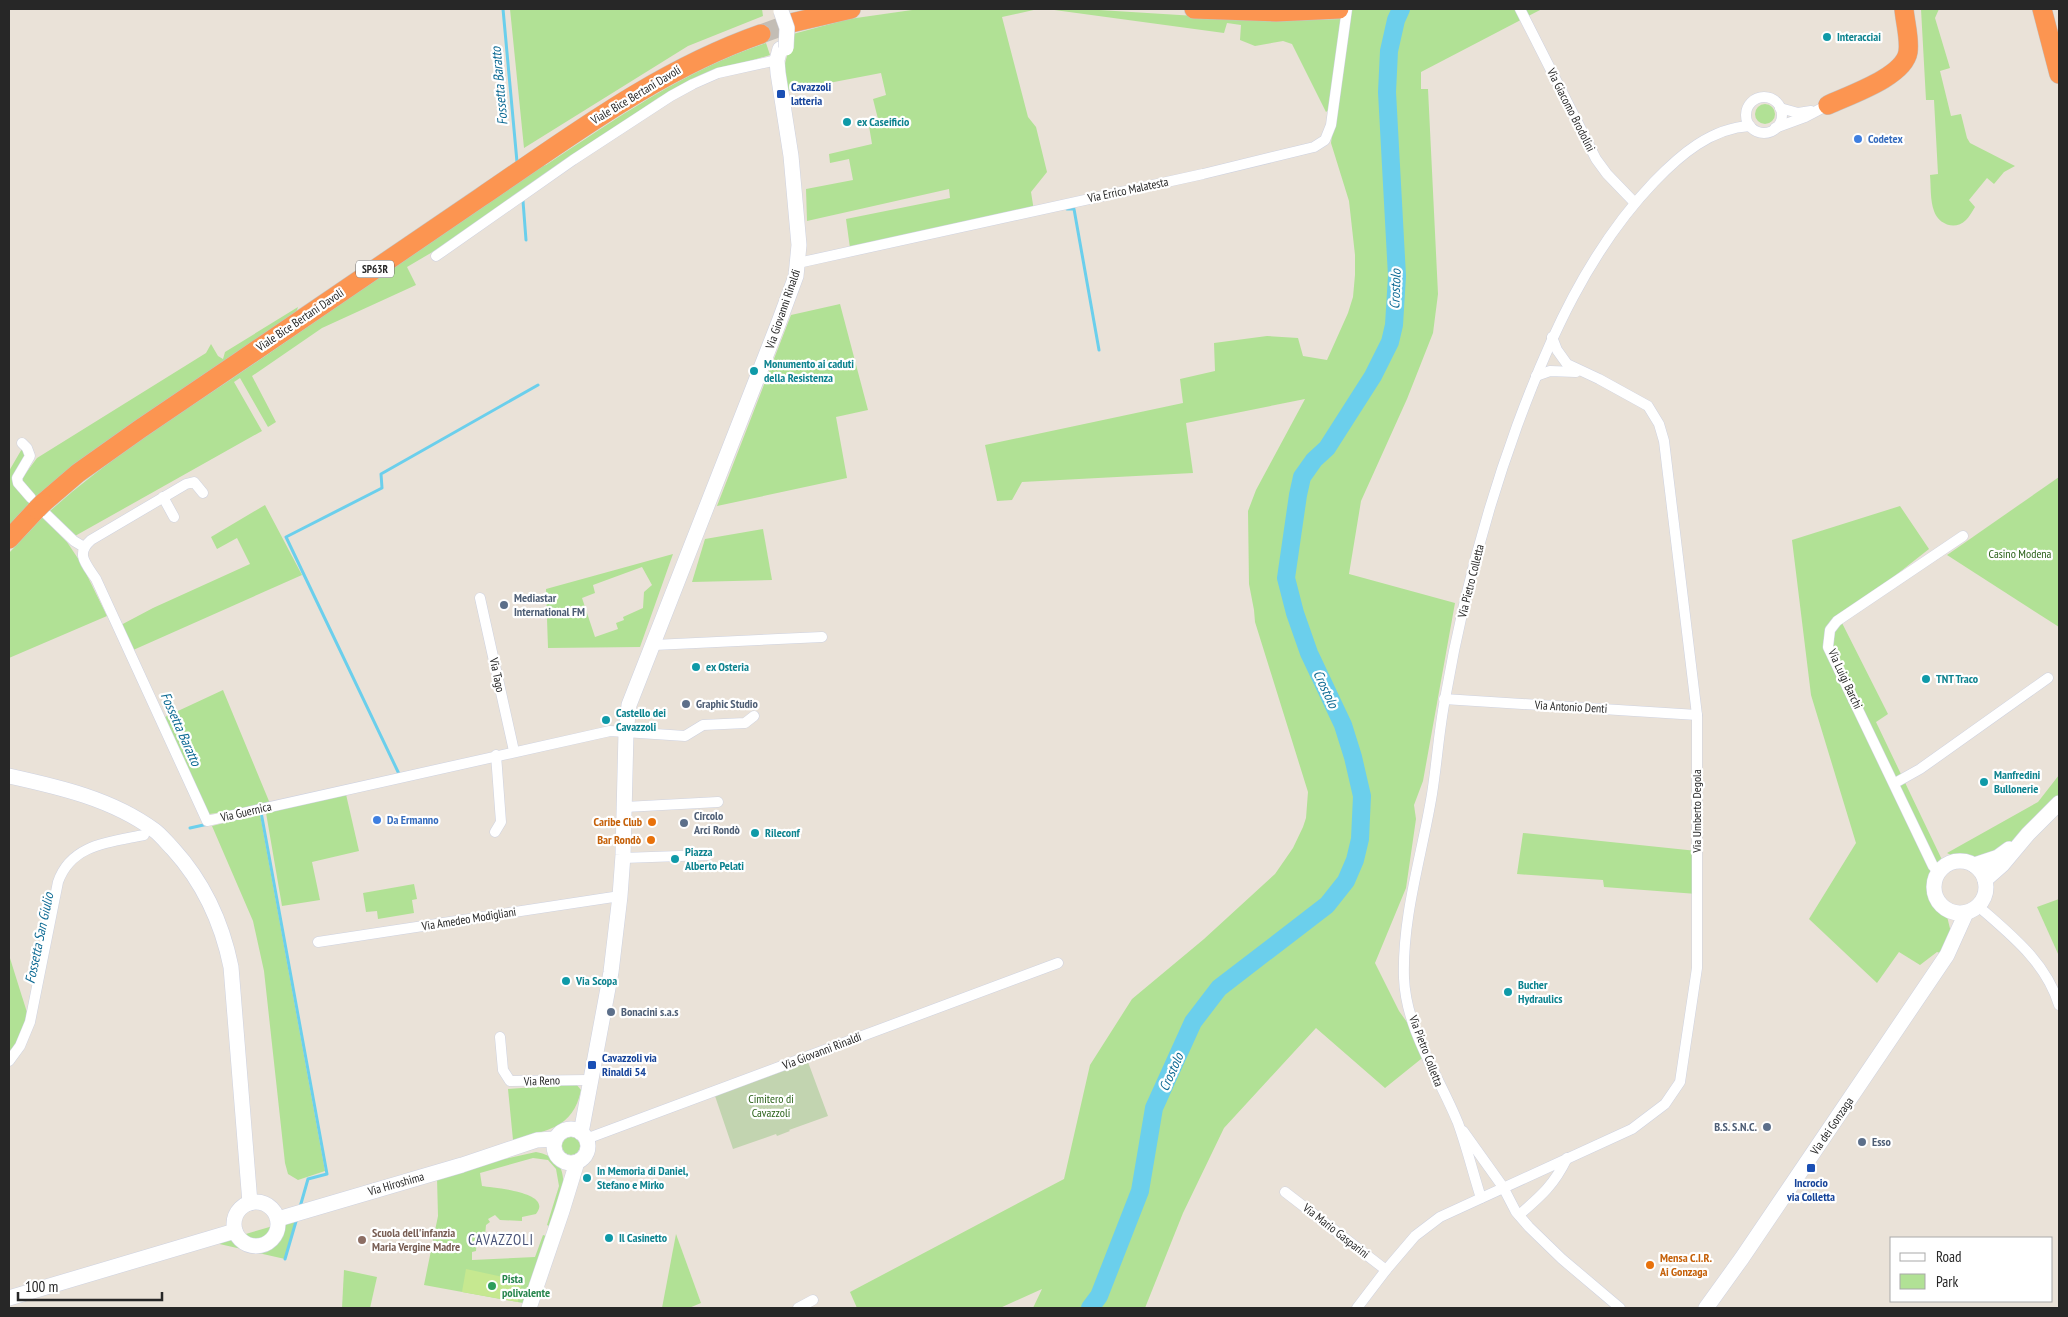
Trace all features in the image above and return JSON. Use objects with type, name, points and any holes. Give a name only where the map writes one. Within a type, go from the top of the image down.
[{"type":"highway","points":[[780,13],[851,9]]},
{"type":"highway","points":[[1194,9],[1284,12],[1339,9]]},
{"type":"highway","points":[[1828,104],[1887,77],[1900,67],[1908,50],[1904,9]]},
{"type":"highway","points":[[2042,9],[2059,74]]},
{"type":"highway","name":"Viale Bice Bertani Davoli","points":[[9,539],[39,506],[90,464],[591,122],[656,81],[715,52],[761,34]]},
{"type":"street","name":"Via Errico Malatesta","points":[[798,263],[1184,178],[1314,147],[1325,140],[1331,125],[1347,9]]},
{"type":"street","name":"Via Giacomo Brodolini","points":[[1520,9],[1596,159],[1606,174],[1634,202]]},
{"type":"street","name":"Via Giovanni Rinaldi","points":[[566,1160],[586,1152],[579,1134],[611,972],[623,858],[626,733],[629,705],[792,290],[798,263],[798,227],[781,57],[780,13]]},
{"type":"street","points":[[436,256],[661,102],[712,76],[781,57]]},
{"type":"street","points":[[1760,97],[1772,99],[1780,108],[1788,111],[1804,112],[1828,104],[1805,117],[1764,132],[1758,131],[1748,121],[1750,104],[1760,97]]},
{"type":"street","points":[[1775,128],[1781,119],[1780,108]]},
{"type":"street","name":"Via Pietro Colletta","points":[[1481,1198],[1457,1122],[1419,1039],[1404,981],[1405,939],[1432,795],[1444,699],[1467,588],[1493,495],[1536,376],[1552,337],[1597,255],[1634,202],[1678,159],[1698,144],[1723,130],[1748,121]]},
{"type":"street","name":"Via Umberto Degola","points":[[1503,1187],[1632,1129],[1665,1104],[1680,1082],[1697,968],[1697,715],[1662,430],[1655,414],[1644,403],[1566,364],[1557,350],[1552,337]]},
{"type":"street","name":"Via Umberto Degola","points":[[1536,376],[1555,371],[1585,374]]},
{"type":"street","points":[[22,443],[27,448],[30,456],[17,478],[18,483],[74,541],[84,546],[91,540],[190,482],[198,485],[203,493]]},
{"type":"street","points":[[163,497],[174,517]]},
{"type":"street","name":"Via Luigi Barchi","points":[[1938,873],[1828,647],[1830,630],[1837,621],[1964,536]]},
{"type":"street","name":"Via Guernica","points":[[84,546],[82,552],[84,561],[96,579],[207,821],[610,730],[626,733],[685,736],[703,725],[745,723],[754,716]]},
{"type":"street","name":"Via Tago","points":[[480,598],[514,751]]},
{"type":"street","points":[[654,644],[822,637]]},
{"type":"street","points":[[1895,783],[1920,769],[2048,678]]},
{"type":"street","name":"Via Antonio Denti","points":[[1444,699],[1697,715]]},
{"type":"street","points":[[495,832],[501,822],[496,756]]},
{"type":"street","points":[[9,776],[58,786],[96,800],[122,811],[155,831],[189,868],[209,900],[225,940],[230,967],[250,1203]]},
{"type":"street","points":[[624,807],[718,802]]},
{"type":"street","points":[[2059,803],[2028,834],[2002,865],[1985,880],[1979,869],[1974,865],[1954,862],[1938,873],[1934,885],[1936,898],[1945,908],[1958,914],[1972,909],[2021,943],[2048,978],[2059,1005]]},
{"type":"street","points":[[1974,865],[1998,857],[2028,834]]},
{"type":"street","points":[[9,1061],[23,1040],[30,1022],[58,882],[63,870],[72,858],[86,849],[144,835]]},
{"type":"street","points":[[623,858],[708,855]]},
{"type":"street","name":"Via dei Gonzaga","points":[[1706,1308],[1742,1258],[1947,955],[1953,941],[1986,888],[1985,880]]},
{"type":"street","name":"Via Amedeo Modigliani","points":[[318,942],[620,896]]},
{"type":"street","points":[[1945,908],[1953,941]]},
{"type":"street","name":"Via Giovanni Rinaldi","points":[[555,1139],[559,1134],[579,1134],[1058,963]]},
{"type":"street","name":"Via Reno","points":[[500,1037],[503,1070],[510,1081],[590,1080]]},
{"type":"street","name":"Via Pietro Colletta","points":[[1457,1122],[1503,1187],[1520,1216],[1562,1259],[1620,1308]]},
{"type":"street","points":[[529,1308],[569,1190],[566,1160],[554,1145],[555,1139]]},
{"type":"street","name":"Via Hiroshima","points":[[278,1219],[514,1149],[537,1140],[555,1139]]},
{"type":"street","name":"Via Hiroshima","points":[[514,1149],[539,1149],[566,1160]]},
{"type":"street","points":[[1520,1216],[1558,1177],[1567,1158]]},
{"type":"street","points":[[1357,1308],[1415,1236],[1440,1217],[1503,1187]]},
{"type":"street","name":"Via Mario Gasparini","points":[[1286,1192],[1386,1270]]},
{"type":"street","points":[[262,1202],[275,1213],[278,1219],[277,1232],[268,1243],[262,1246],[242,1242],[235,1231],[234,1219],[236,1213],[244,1205],[250,1203],[262,1202]]},
{"type":"street","points":[[12,1296],[235,1231]]},
{"type":"street","points":[[798,1308],[814,1300]]},
{"type":"green space","points":[[510,9],[762,9],[763,16],[688,46],[524,148]]},
{"type":"green space","points":[[919,9],[1038,9],[1002,17],[1028,117],[1036,127],[1047,172],[1031,192],[1034,211],[850,248],[846,219],[950,198],[949,189],[807,221],[806,189],[853,180],[849,159],[830,163],[829,154],[872,144],[869,126],[879,123],[873,99],[886,95],[881,73],[787,91],[784,67],[793,34],[849,19]]},
{"type":"green space","points":[[1047,9],[1083,9],[1274,21],[1342,19],[1331,108],[1326,112],[1292,44],[1283,41],[1255,46],[1240,40],[1241,25],[1227,23],[1224,33]]},
{"type":"green space","points":[[1349,9],[1542,9],[1421,72],[1421,89],[1428,89],[1438,294],[1433,333],[1407,399],[1361,501],[1349,574],[1455,603],[1423,781],[1414,805],[1416,819],[1406,888],[1375,963],[1399,1011],[1419,1039],[1426,1055],[1385,1088],[1316,1028],[1224,1128],[1183,1213],[1145,1308],[1033,1308],[1042,1289],[1000,1308],[857,1308],[850,1292],[1064,1179],[1090,1065],[1132,999],[1204,939],[1275,874],[1293,848],[1303,827],[1306,818],[1308,792],[1255,622],[1249,584],[1248,511],[1256,490],[1305,399],[1186,423],[1193,473],[1022,482],[1012,500],[997,501],[985,445],[1183,403],[1180,379],[1215,371],[1214,343],[1267,336],[1298,338],[1303,356],[1327,360],[1348,313],[1353,297],[1355,275],[1355,255],[1349,201],[1331,143]]},
{"type":"green space","points":[[1921,9],[1939,9],[1935,18],[1950,68],[1940,71],[1951,116],[1961,114],[1970,143],[2015,166],[2004,172],[1994,184],[1987,178],[1969,200],[1975,207],[1972,213],[1966,220],[1957,225],[1947,224],[1939,219],[1936,216],[1932,202],[1930,175],[1938,174],[1934,100],[1926,100]]},
{"type":"green space","points":[[766,43],[770,55],[720,70],[658,98],[441,247],[407,267],[416,285],[322,328],[252,376],[276,422],[268,427],[240,378],[234,382],[262,431],[75,536],[50,511],[93,475],[138,442],[269,354],[538,167],[546,165],[652,96],[707,67]]},
{"type":"green space","points":[[1765,104],[1772,107],[1775,114],[1772,121],[1765,124],[1758,121],[1755,114],[1758,107]]},
{"type":"green space","points":[[840,304],[868,410],[836,417],[847,478],[717,506],[791,315]]},
{"type":"green space","points":[[298,307],[295,316],[9,528],[9,471],[23,447],[27,455],[14,477],[33,494],[23,481],[23,477],[37,458],[206,353],[211,344],[218,356],[223,359],[225,352]]},
{"type":"green space","name":"Casino Modena","points":[[2059,477],[2059,627],[1947,555]]},
{"type":"green space","points":[[265,505],[302,575],[131,651],[119,626],[153,608],[250,564],[237,538],[217,549],[211,537]]},
{"type":"green space","points":[[1900,506],[1929,549],[1840,619],[1888,714],[1876,722],[1945,866],[1939,873],[1934,885],[1936,898],[1945,908],[1953,941],[1947,955],[1937,952],[1920,965],[1899,952],[1877,983],[1809,919],[1856,843],[1811,695],[1792,540]]},
{"type":"green space","points":[[43,517],[67,542],[81,563],[107,616],[9,658],[9,553]]},
{"type":"green space","points":[[763,529],[772,580],[692,582],[705,539]]},
{"type":"green space","points":[[673,554],[640,647],[548,648],[546,589]],"holes":[[[642,567],[652,585],[644,592],[643,608],[623,617],[624,620],[616,623],[618,629],[595,637],[582,598],[595,593],[593,585]]]},
{"type":"green space","points":[[223,690],[271,806],[345,790],[359,851],[312,862],[320,900],[282,906],[265,807],[209,814],[165,717]]},
{"type":"green space","points":[[2059,775],[2059,803],[1998,857],[1964,862],[1947,853],[2038,802]]},
{"type":"green space","points":[[260,814],[325,1171],[298,1180],[288,1174],[285,1163],[264,971],[253,921],[212,826]]},
{"type":"green space","points":[[1523,833],[1697,851],[1697,894],[1604,887],[1603,880],[1517,874]]},
{"type":"green space","points":[[414,884],[417,899],[412,900],[414,913],[378,919],[377,911],[366,912],[363,893]]},
{"type":"green space","points":[[2059,899],[2059,956],[2037,907]]},
{"type":"green space","points":[[9,955],[30,1022],[9,1058]]},
{"type":"green space","name":"Cimitero di Cavazzoli","points":[[808,1062],[828,1116],[777,1136],[776,1134],[733,1149],[715,1096]]},
{"type":"green space","points":[[576,1084],[581,1090],[572,1113],[565,1120],[547,1130],[513,1140],[508,1089]]},
{"type":"green space","points":[[567,1137],[575,1137],[580,1142],[578,1153],[567,1155],[562,1150],[562,1142]]},
{"type":"green space","points":[[536,1152],[549,1156],[554,1160],[563,1174],[562,1194],[549,1226],[547,1225],[559,1186],[556,1169],[548,1160],[533,1158],[480,1173],[482,1186],[520,1192],[537,1201],[539,1207],[536,1214],[522,1217],[522,1221],[500,1220],[495,1215],[488,1219],[490,1222],[486,1225],[485,1236],[477,1236],[476,1251],[472,1252],[472,1260],[535,1257],[543,1235],[546,1236],[523,1303],[424,1285],[438,1216],[437,1178],[482,1164]]},
{"type":"green space","points":[[297,1219],[285,1259],[215,1243]]},
{"type":"green space","points":[[676,1234],[701,1303],[689,1308],[662,1308]]},
{"type":"green space","name":"Pista polivalente","points":[[466,1269],[522,1281],[518,1302],[462,1292]]},
{"type":"green space","points":[[344,1270],[377,1277],[370,1308],[342,1308]]},
{"type":"waterway","name":"Fossetta Baratto","points":[[503,9],[517,162]]},
{"type":"waterway","name":"Crostolo","points":[[1090,1308],[1099,1296],[1140,1191],[1154,1108],[1193,1022],[1219,988],[1327,905],[1346,881],[1355,860],[1360,839],[1362,796],[1353,757],[1343,725],[1309,653],[1295,613],[1286,578],[1302,477],[1314,460],[1327,448],[1373,376],[1390,342],[1394,325],[1397,276],[1387,92],[1389,51],[1396,20],[1401,9]]},
{"type":"waterway","name":"Fossetta Baratto","points":[[523,201],[526,240]]},
{"type":"waterway","points":[[1067,209],[1074,209],[1099,350]]},
{"type":"waterway","points":[[400,776],[286,537],[382,488],[381,474],[538,385]]},
{"type":"waterway","points":[[261,812],[327,1174],[308,1179],[300,1207]]},
{"type":"waterway","name":"Fossetta San Giulio","points":[[190,828],[208,824]]},
{"type":"waterway","points":[[285,1259],[297,1218]]},
{"type":"tunnel","points":[[761,34],[791,23]]},
{"type":"place","name":"Interacciai","points":[[1827,37]]},
{"type":"place","name":"Cavazzoli latteria","points":[[781,94]]},
{"type":"place","name":"ex Caseificio","points":[[847,122]]},
{"type":"place","name":"Codetex","points":[[1858,139]]},
{"type":"place","name":"Monumento ai caduti della Resistenza","points":[[754,371]]},
{"type":"place","name":"Mediastar International FM","points":[[504,605]]},
{"type":"place","name":"ex Osteria","points":[[696,667]]},
{"type":"place","name":"TNT Traco","points":[[1926,679]]},
{"type":"place","name":"Graphic Studio","points":[[686,704]]},
{"type":"place","name":"Castello dei Cavazzoli","points":[[606,720]]},
{"type":"place","name":"Manfredini Bullonerie","points":[[1984,782]]},
{"type":"place","name":"Da Ermanno","points":[[377,820]]},
{"type":"place","name":"Caribe Club","points":[[652,822]]},
{"type":"place","name":"Circolo Arci Rondò","points":[[684,823]]},
{"type":"place","name":"Rileconf","points":[[755,833]]},
{"type":"place","name":"Bar Rondò","points":[[651,840]]},
{"type":"place","name":"Piazza Alberto Pelati","points":[[675,859]]},
{"type":"place","name":"Via Scopa","points":[[566,981]]},
{"type":"place","name":"Bucher Hydraulics","points":[[1508,992]]},
{"type":"place","name":"Bonacini s.a.s","points":[[611,1012]]},
{"type":"place","name":"Cavazzoli via Rinaldi 54","points":[[592,1065]]},
{"type":"place","name":"B.S. S.N.C.","points":[[1767,1127]]},
{"type":"place","name":"Esso","points":[[1862,1142]]},
{"type":"place","name":"Incrocio via Colletta","points":[[1811,1168]]},
{"type":"place","name":"In Memoria di Daniel, Stefano e Mirko","points":[[587,1178]]},
{"type":"place","name":"Il Casinetto","points":[[609,1238]]},
{"type":"place","name":"Scuola dell'infanzia Maria Vergine Madre","points":[[362,1240]]},
{"type":"place","name":"Mensa C.I.R. Ai Gonzaga","points":[[1650,1265]]},
{"type":"place","name":"Pista polivalente","points":[[492,1286]]},
{"type":"district","name":"CAVAZZOLI","points":[[501,1240]]}]
